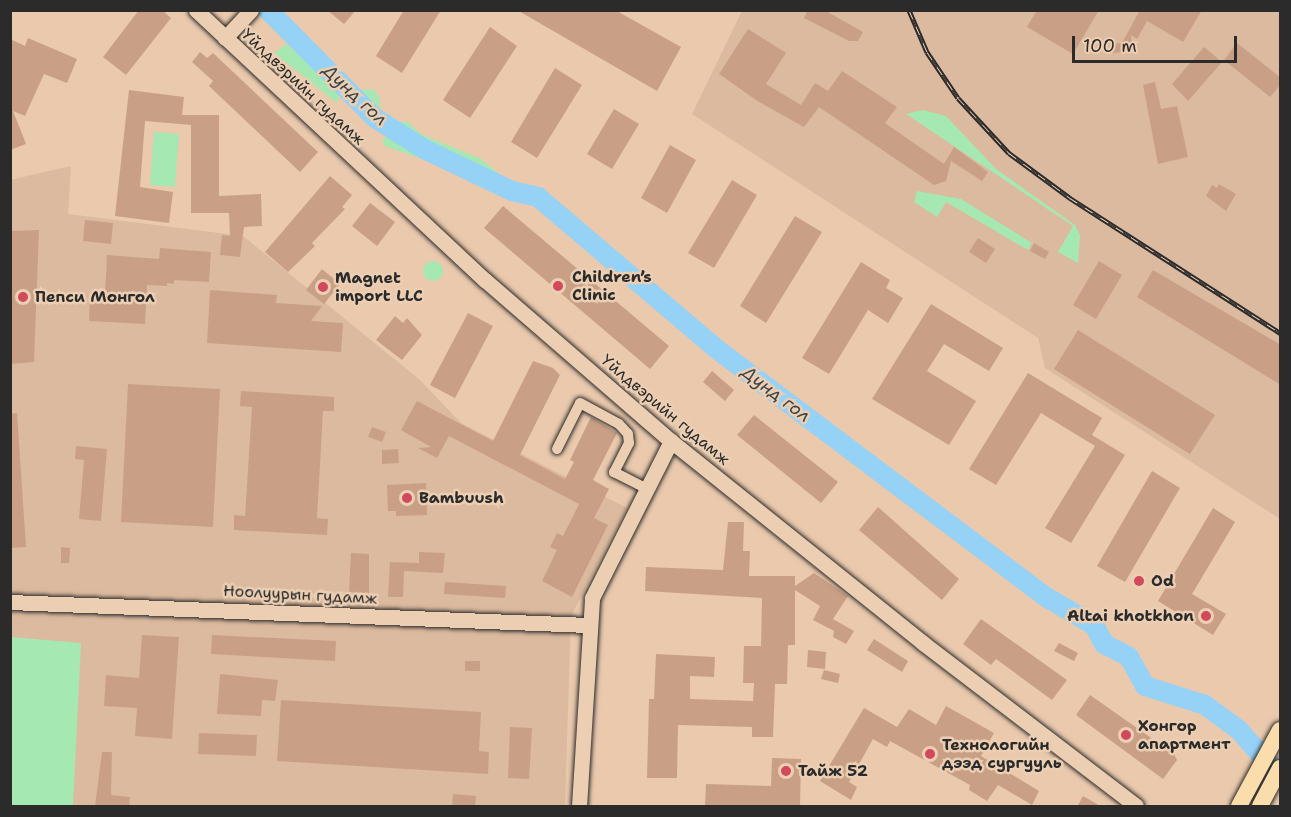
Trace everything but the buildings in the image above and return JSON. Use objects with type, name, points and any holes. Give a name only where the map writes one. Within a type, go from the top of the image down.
[{"type":"main road","name":"Yйлдвэрийн гудамж","points":[[196,10],[230,33],[485,279],[671,441],[861,594],[1136,807]]},
{"type":"main road","points":[[230,33],[251,10]]},
{"type":"main road","points":[[579,807],[588,625],[592,598],[671,441]]},
{"type":"main road","name":"Ноолуурын гудамж","points":[[10,602],[588,625]]},
{"type":"main road","points":[[1241,803],[1281,730]]},
{"type":"main road","points":[[1260,807],[1281,768]]},
{"type":"street","points":[[557,448],[580,403],[619,424],[628,434],[629,443],[614,472],[646,488]]},
{"type":"shaded area","points":[[742,11],[1280,11],[1280,519],[1045,368],[1038,338],[692,114]]},
{"type":"shaded area","points":[[71,166],[68,214],[243,236],[420,380],[461,423],[627,508],[571,616],[565,806],[11,806],[10,180]]},
{"type":"green space","points":[[286,44],[341,90],[337,103],[274,53]]},
{"type":"green space","points":[[364,89],[374,90],[379,97],[381,115],[361,98]]},
{"type":"green space","points":[[923,110],[946,116],[996,169],[1075,225],[1080,235],[1078,263],[1058,252],[1073,226],[906,114]]},
{"type":"green space","points":[[408,122],[421,134],[481,159],[502,176],[497,179],[441,154],[392,125]]},
{"type":"green space","points":[[154,132],[179,134],[175,187],[150,185]]},
{"type":"green space","points":[[386,137],[418,149],[484,181],[385,146],[382,141]]},
{"type":"green space","points":[[917,191],[961,199],[1032,243],[1028,250],[946,202],[937,217],[914,202]]},
{"type":"green space","points":[[433,261],[440,264],[443,271],[440,278],[433,281],[426,278],[423,271],[426,264]]},
{"type":"green space","points":[[11,637],[81,643],[73,806],[11,806]]},
{"type":"waterway","name":"Дунд гол","points":[[268,10],[375,118],[424,149],[512,191],[538,197],[714,347],[1046,597],[1094,625],[1104,644],[1129,657],[1145,686],[1205,705],[1239,730],[1280,777]]},
{"type":"railway","points":[[909,10],[927,52],[958,98],[1009,153],[1070,198],[1280,333]]},
{"type":"place","name":"Children’s Clinic","points":[[558,286]]},
{"type":"place","name":"Magnet import LLC","points":[[323,287]]},
{"type":"place","name":"Пепси Монгол","points":[[23,297]]},
{"type":"place","name":"Bambuush","points":[[407,498]]},
{"type":"place","name":"Od","points":[[1139,581]]},
{"type":"place","name":"Altai khotkhon","points":[[1206,616]]},
{"type":"place","name":"Хонгор апартмент","points":[[1126,735]]},
{"type":"place","name":"Технологийн дээд сургууль","points":[[930,754]]},
{"type":"place","name":"Тайж 52","points":[[786,771]]}]
